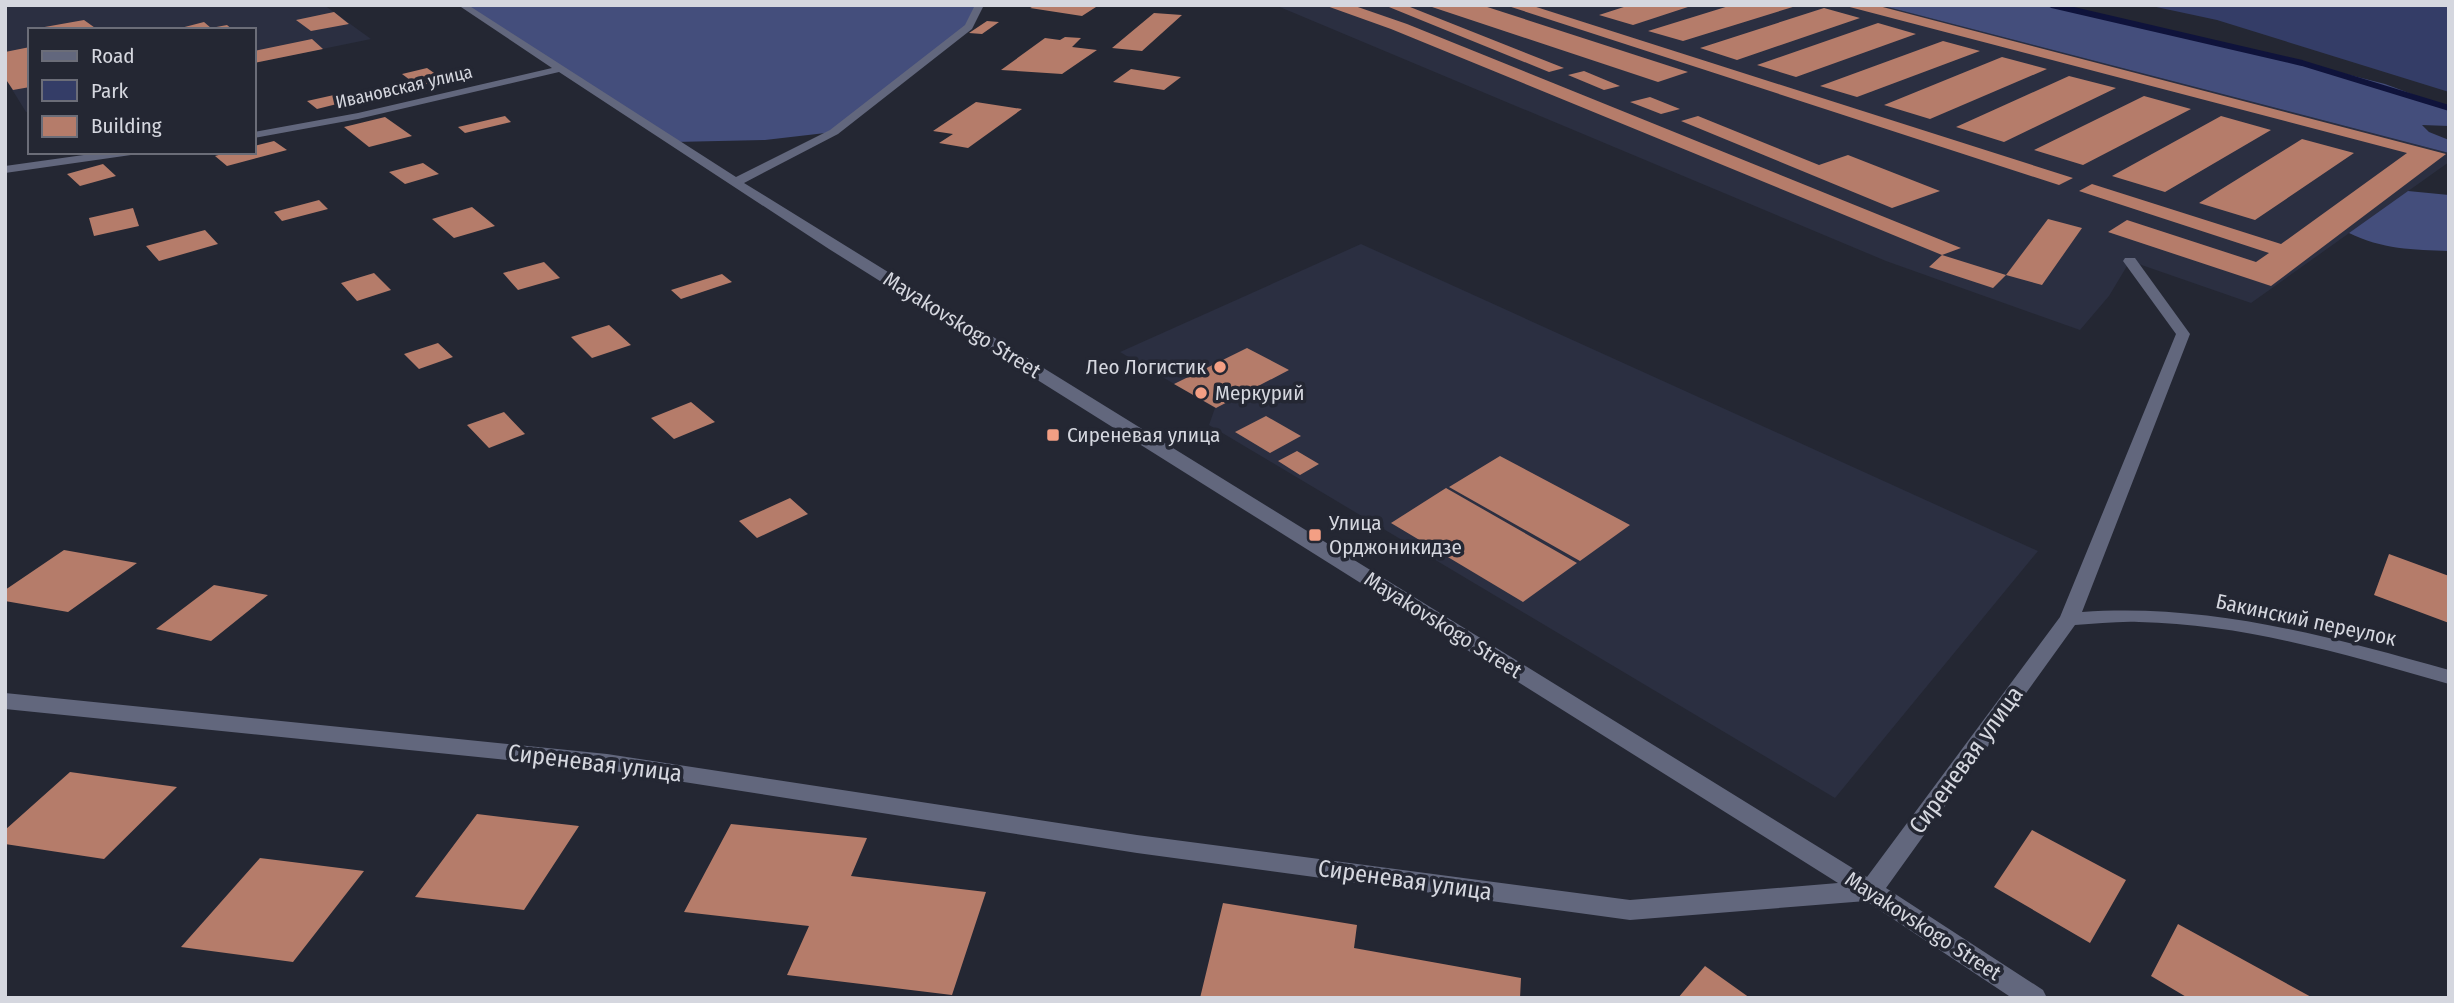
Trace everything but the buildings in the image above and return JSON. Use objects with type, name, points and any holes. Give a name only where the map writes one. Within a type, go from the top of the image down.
[{"type":"street","name":"Mayakovskogo Street","points":[[462,5],[834,246],[1870,891],[2034,998]]},
{"type":"street","points":[[736,182],[834,132],[968,27],[980,5]]},
{"type":"street","name":"Ивановская улица","points":[[256,135],[358,116],[561,69]]},
{"type":"street","points":[[5,170],[117,154]]},
{"type":"street","name":"Сиреневая улица","points":[[5,701],[607,762],[1138,844],[1630,910],[1870,891],[2069,619],[2183,334],[2130,261]]},
{"type":"street","name":"Бакинский переулок","points":[[2069,619],[2139,615],[2238,625],[2389,660],[2449,677]]},
{"type":"shaded area","points":[[5,5],[324,5],[371,39],[256,63],[256,28],[28,28],[28,112],[5,78]]},
{"type":"shaded area","points":[[462,5],[980,5],[969,27],[834,132],[765,140],[674,142]]},
{"type":"shaded area","points":[[1275,5],[1880,5],[2449,153],[2449,162],[2251,303],[2130,261],[2109,296],[2080,330],[1886,261]]},
{"type":"shaded area","points":[[1880,5],[2052,5],[2385,84],[2449,108],[2449,126],[2422,125],[2429,132],[2449,140],[2449,153]]},
{"type":"shaded area","points":[[2408,191],[2449,195],[2449,251],[2385,245],[2349,233]]},
{"type":"shaded area","points":[[1361,244],[2038,551],[1835,798],[1209,425],[1215,408],[1120,352]]},
{"type":"green space","points":[[2147,5],[2449,5],[2449,92],[2217,20]]},
{"type":"waterway","points":[[2052,5],[2302,63],[2449,108]]},
{"type":"place","name":"Лео Логистик","points":[[1220,367]]},
{"type":"place","name":"Меркурий","points":[[1201,393]]},
{"type":"place","name":"Сиреневая улица","points":[[1053,435]]},
{"type":"place","name":"Улица Орджоникидзе","points":[[1315,535]]}]
